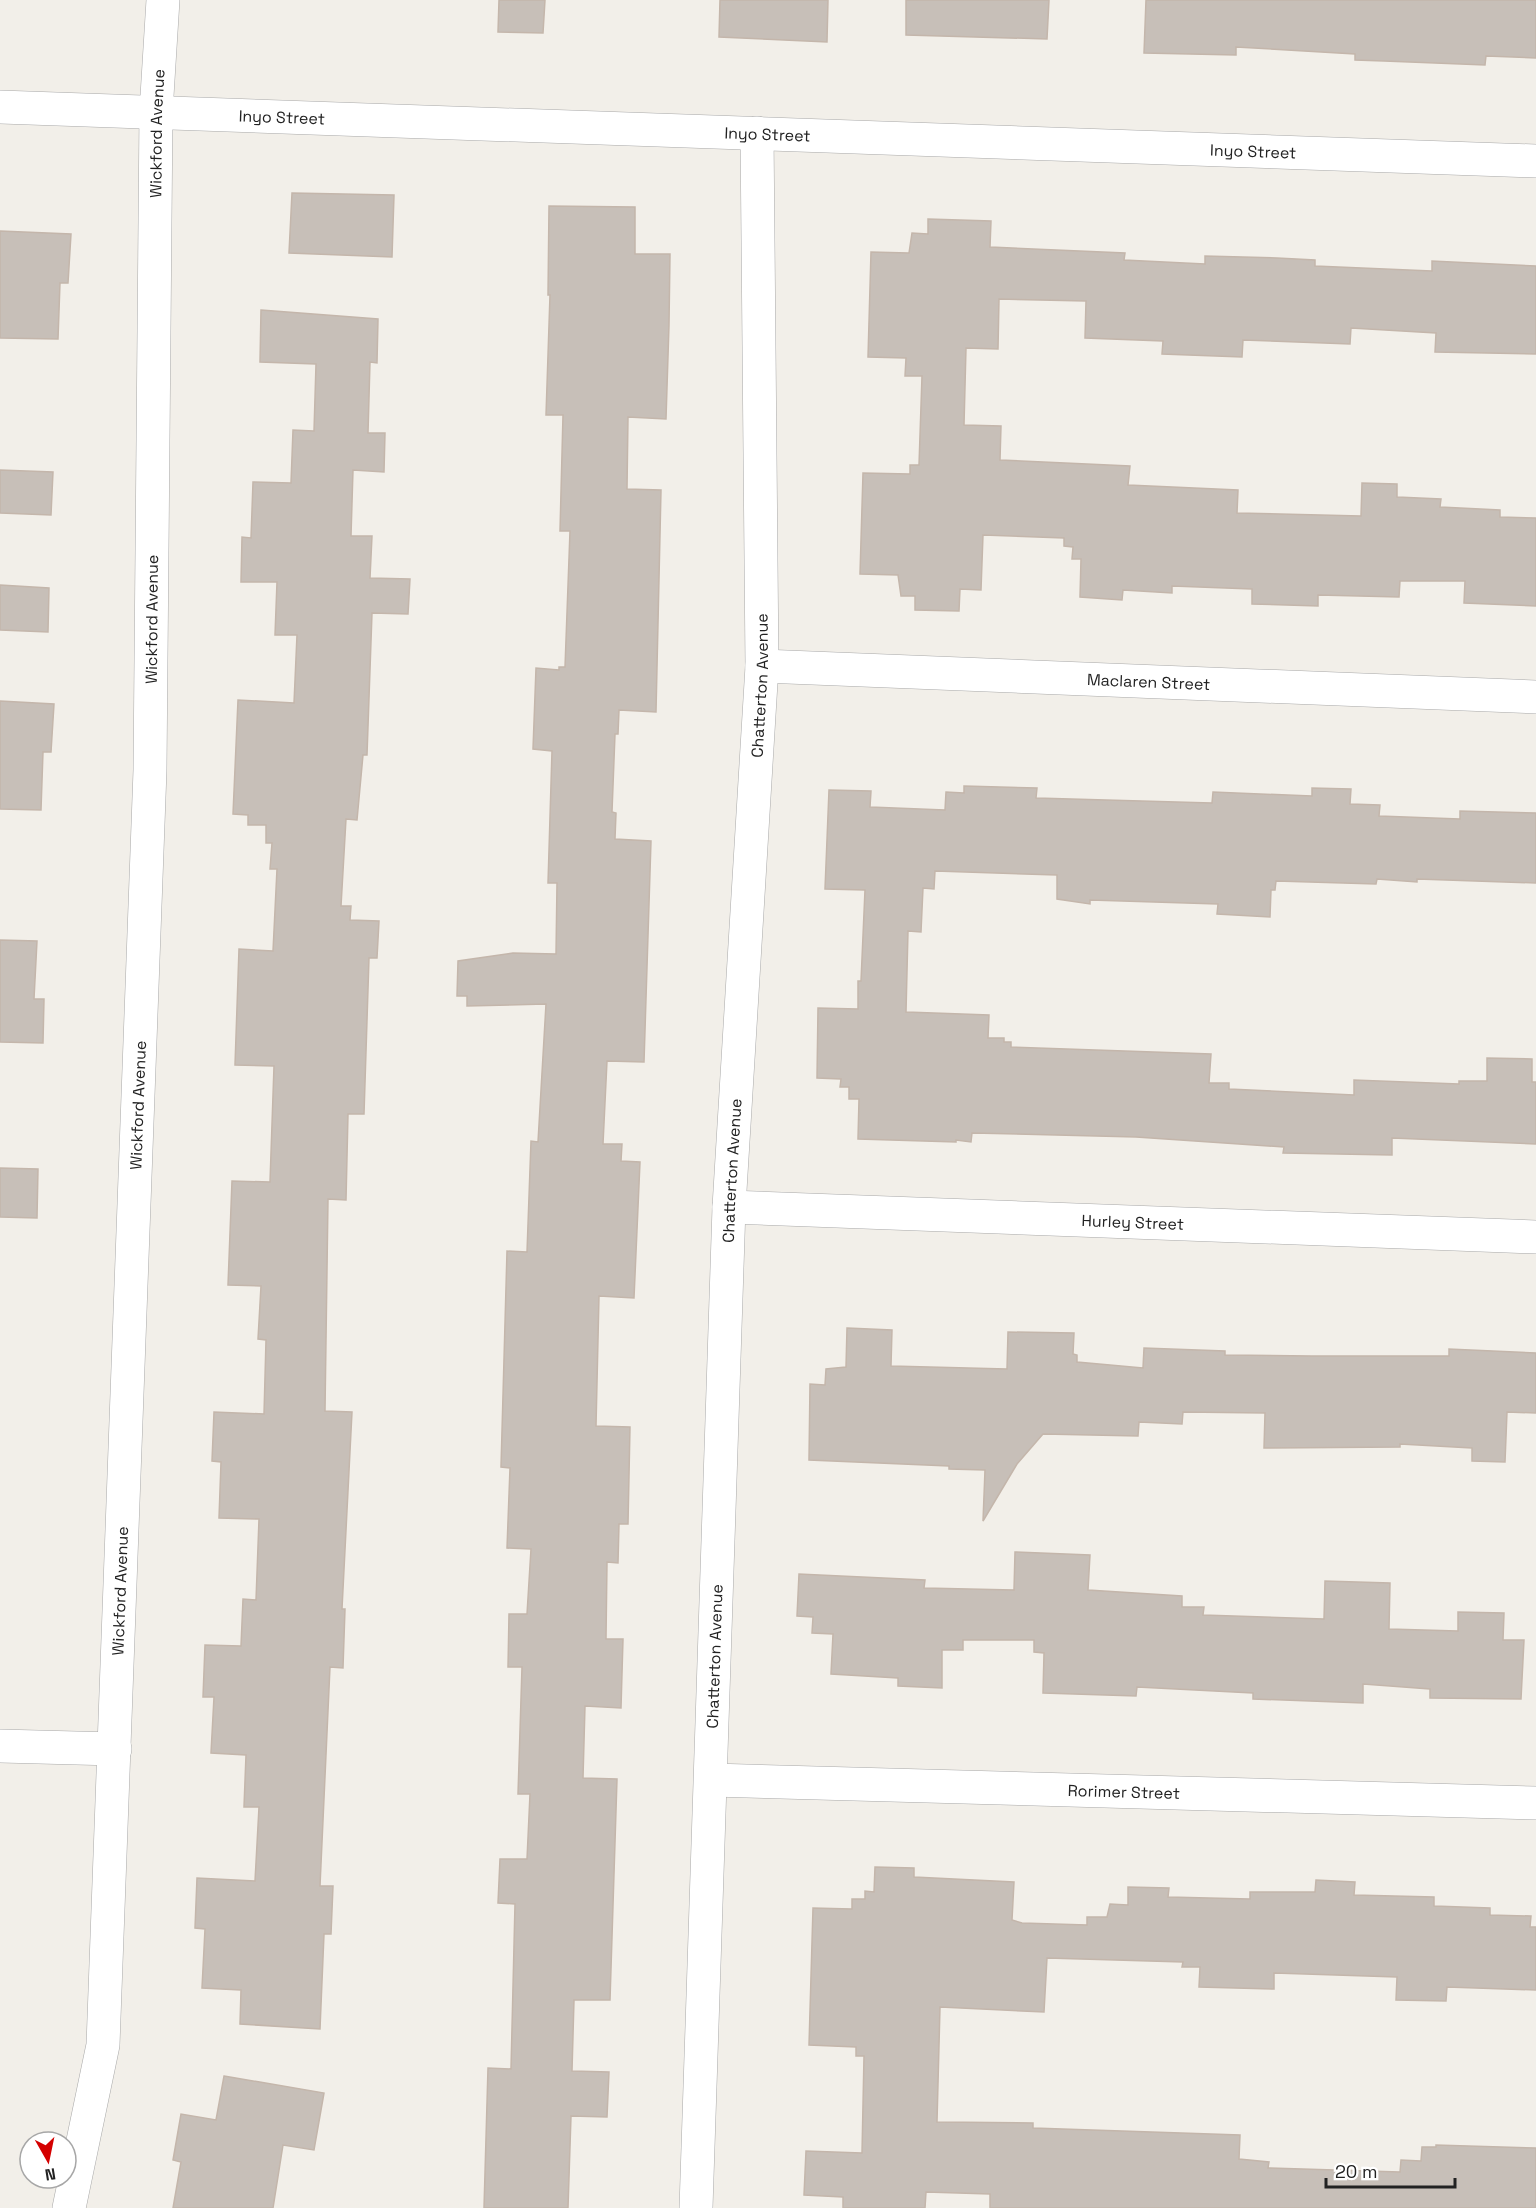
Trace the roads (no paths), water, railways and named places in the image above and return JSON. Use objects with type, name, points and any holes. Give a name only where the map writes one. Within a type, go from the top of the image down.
[{"type":"street","name":"Wickford Avenue","points":[[69,2208],[103,2045],[150,770],[156,112],[163,0]]},
{"type":"street","name":"Inyo Street","points":[[0,107],[1536,161]]},
{"type":"street","name":"Chatterton Avenue","points":[[696,2208],[712,1780],[729,1207],[762,666],[757,133]]},
{"type":"street","name":"Maclaren Street","points":[[762,666],[1536,698]]},
{"type":"street","name":"Hurley Street","points":[[729,1207],[1536,1237]]},
{"type":"street","points":[[0,1746],[115,1749]]},
{"type":"street","name":"Rorimer Street","points":[[712,1780],[1536,1803]]}]
